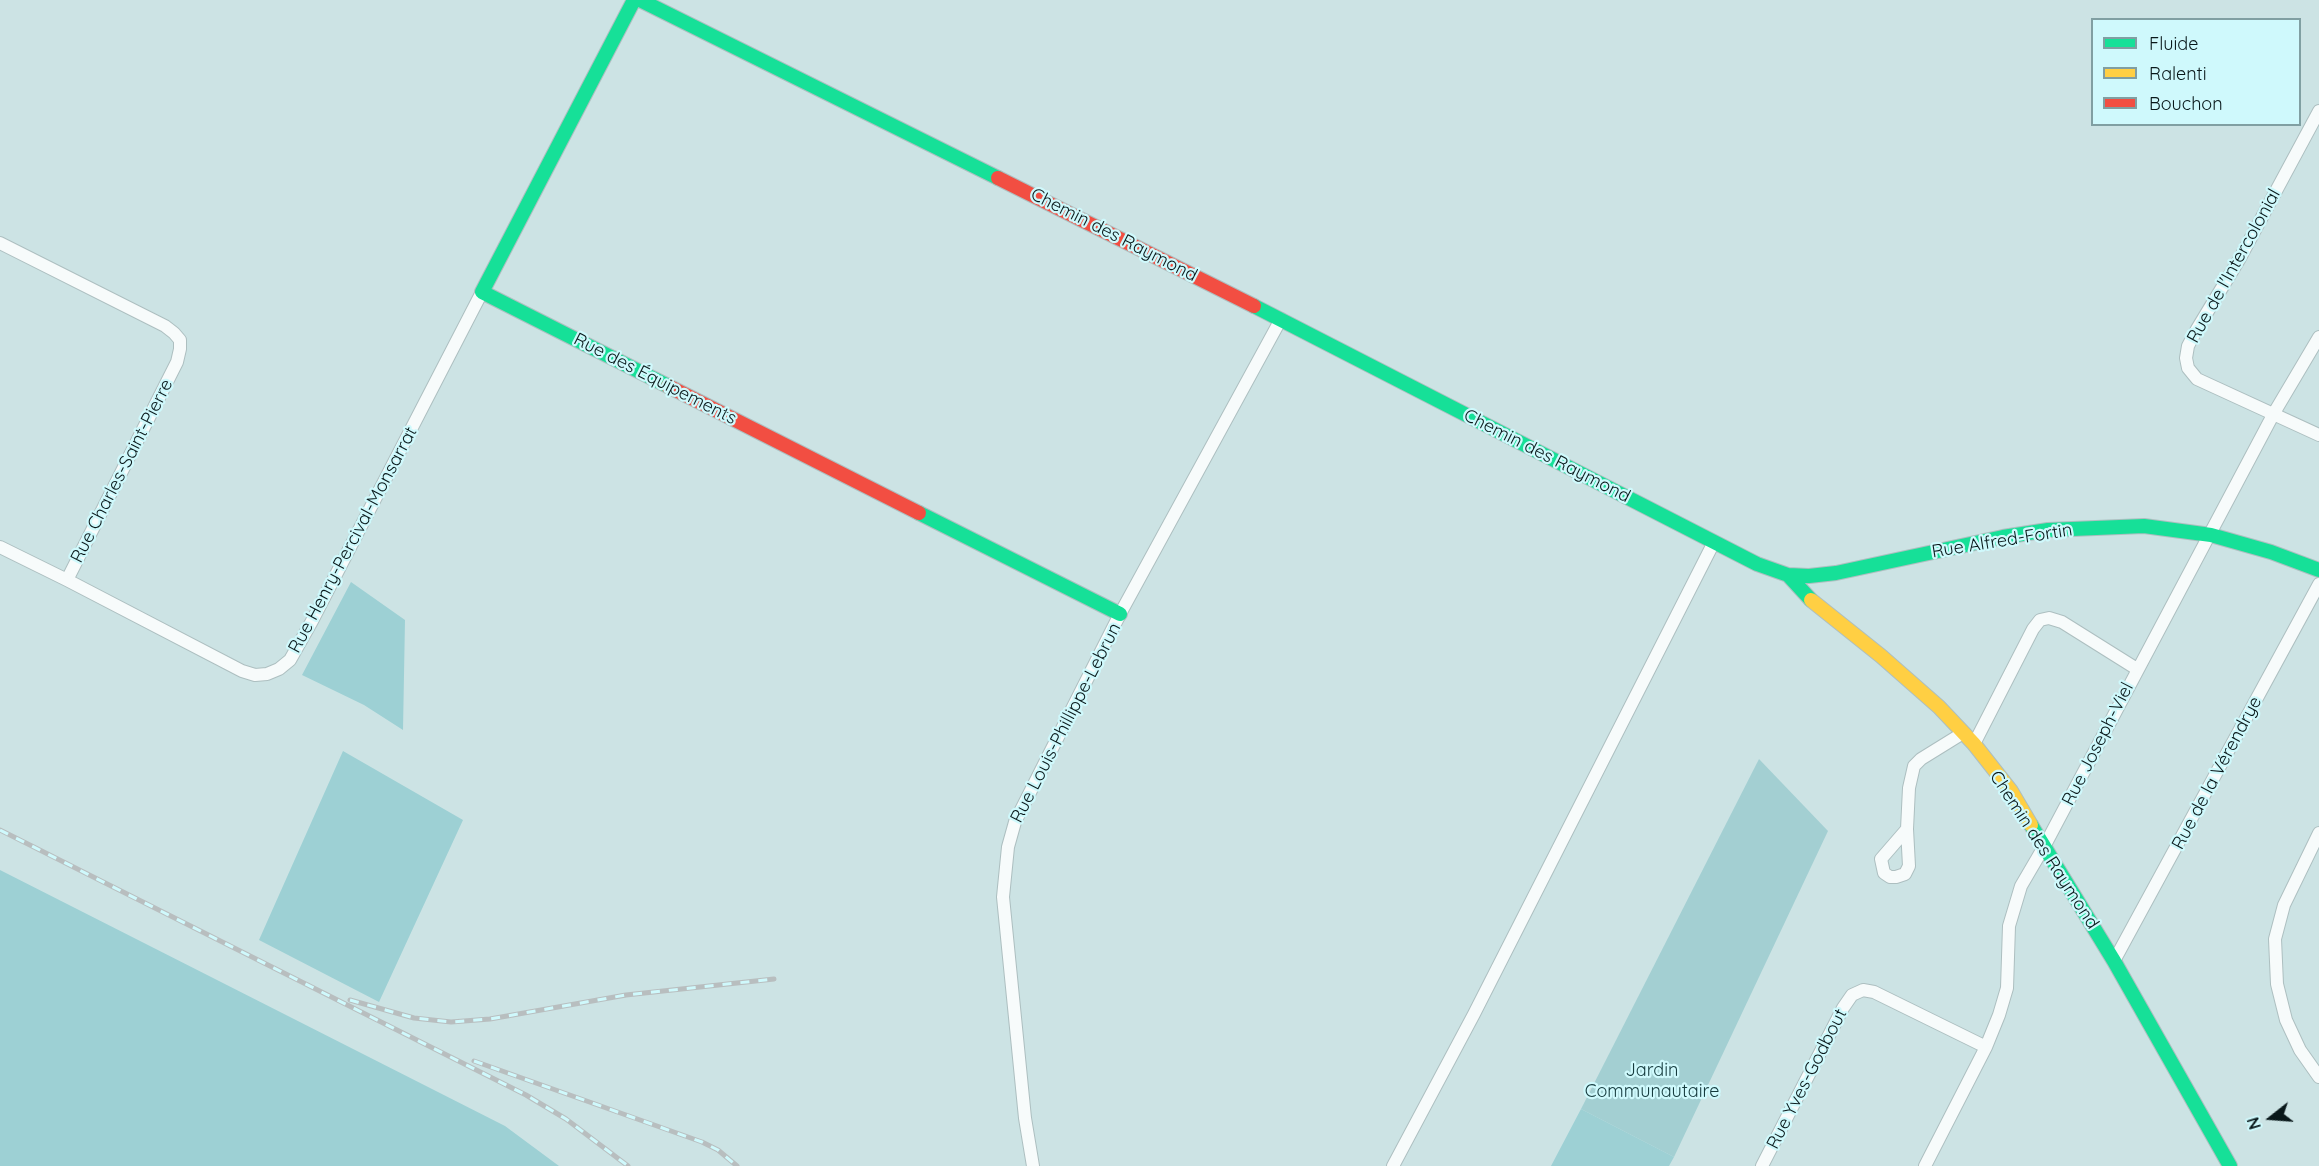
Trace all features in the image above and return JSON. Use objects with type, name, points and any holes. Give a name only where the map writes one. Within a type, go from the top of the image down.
[{"type":"street","points":[[482,292],[634,0]]},
{"type":"street","name":"Chemin des Raymond","points":[[640,0],[1281,320],[1757,564],[1788,575],[1808,598],[1915,685],[1974,744],[2011,791],[2114,962],[2230,1166]]},
{"type":"street","name":"Rue de l'Intercolonial","points":[[2274,413],[2197,379],[2188,368],[2186,358],[2188,346],[2240,258],[2319,111]]},
{"type":"street","name":"Rue Charles-Saint-Pierre","points":[[0,243],[165,326],[180,340],[177,362],[67,580]]},
{"type":"street","name":"Rue Henry-Percival-Monsarrat","points":[[0,547],[242,671],[255,675],[267,674],[279,669],[290,660],[312,621],[482,292]]},
{"type":"street","name":"Rue des Équipements","points":[[482,292],[1120,614]]},
{"type":"street","name":"Rue Louis-Phillippe-Lebrun","points":[[1033,1166],[1024,1106],[1003,897],[1008,847],[1015,822],[1120,614],[1281,320]]},
{"type":"street","name":"Rue Joseph-Viel","points":[[1925,1166],[1986,1047],[2007,988],[2009,926],[2021,886],[2045,846],[2274,413],[2319,337]]},
{"type":"street","points":[[2274,413],[2319,435]]},
{"type":"street","name":"Rue Alfred-Fortin","points":[[1788,575],[1809,576],[1836,573],[2002,537],[2048,530],[2144,526],[2211,535],[2271,552],[2319,570]]},
{"type":"street","points":[[1393,1166],[1474,1014],[1714,542]]},
{"type":"street","name":"Rue de la Vérendrye","points":[[2114,962],[2319,584]]},
{"type":"street","points":[[1974,744],[2033,629],[2040,620],[2049,618],[2062,622],[2137,669]]},
{"type":"street","points":[[1907,829],[1909,788],[1914,766],[1921,759],[1964,733]]},
{"type":"street","points":[[2319,833],[2284,905],[2275,939],[2277,984],[2286,1020],[2301,1050],[2319,1077]]},
{"type":"street","name":"Rue Yves-Godbout","points":[[1762,1166],[1843,1008],[1852,995],[1863,990],[1874,992],[1986,1047]]},
{"type":"green space","name":"Jardin Communautaire","points":[[1759,759],[1828,831],[1674,1157],[1581,1109]]},
{"type":"shaded area","points":[[351,582],[405,620],[403,730],[364,705],[302,675]]},
{"type":"shaded area","points":[[343,751],[463,820],[379,1002],[259,940]]},
{"type":"shaded area","points":[[0,870],[505,1126],[559,1166],[0,1166]]},
{"type":"shaded area","points":[[1581,1109],[1674,1157],[1669,1166],[1551,1166]]},
{"type":"railway","points":[[0,830],[526,1095],[566,1119],[628,1166]]},
{"type":"railway","points":[[350,1000],[414,1018],[451,1022],[490,1019],[626,995],[774,979]]},
{"type":"railway","points":[[474,1061],[702,1142],[718,1150],[737,1166]]},
{"type":"traffic: fast","points":[[634,0],[482,292],[668,386]]},
{"type":"traffic: fast","points":[[640,0],[998,178]]},
{"type":"traffic: fast","points":[[1254,306],[1757,564],[1788,575],[1811,600]]},
{"type":"traffic: fast","points":[[919,513],[1120,614]]},
{"type":"traffic: fast","points":[[1788,575],[1809,576],[1836,573],[2003,537],[2048,530],[2144,526],[2211,535],[2271,552],[2319,570]]},
{"type":"traffic: fast","points":[[2031,825],[2114,961],[2230,1166]]},
{"type":"traffic: slow","points":[[1811,600],[1881,656],[1939,707],[1974,744],[2011,791],[2031,825]]},
{"type":"traffic: jam","points":[[998,178],[1254,306]]},
{"type":"traffic: jam","points":[[668,386],[919,513]]}]
